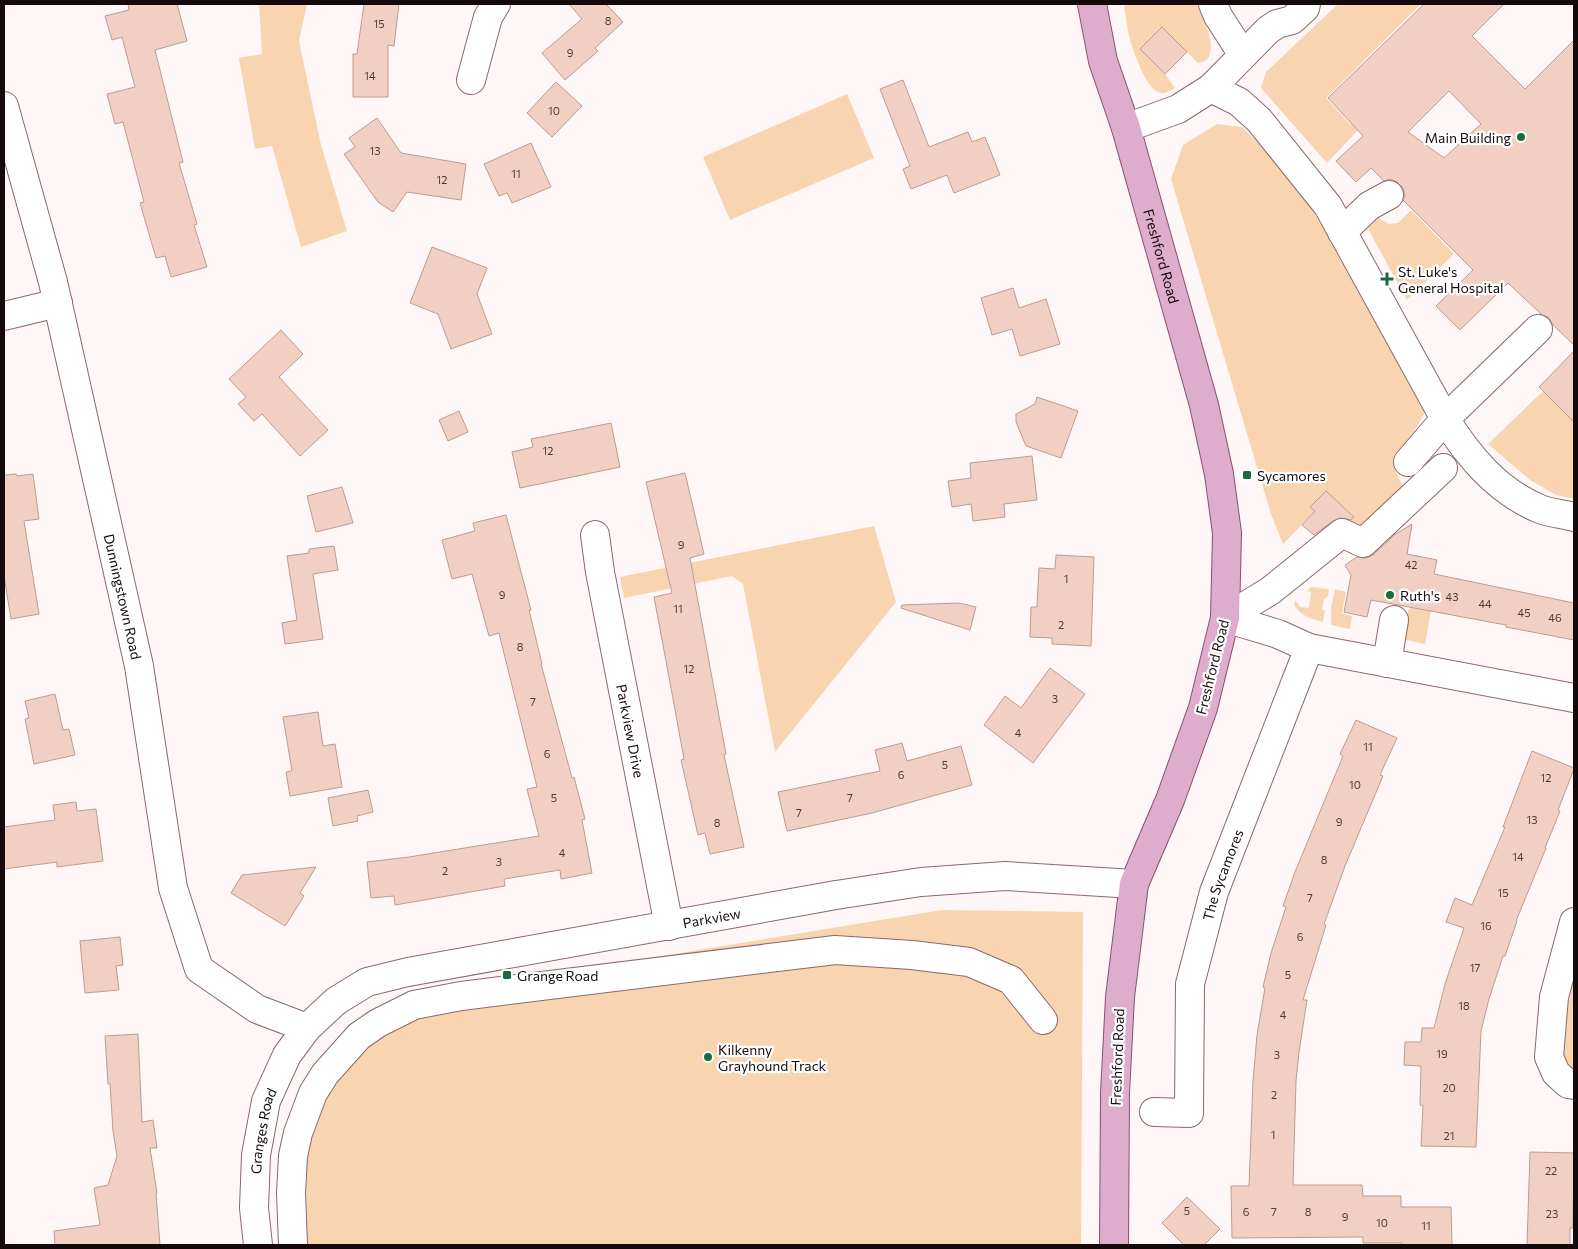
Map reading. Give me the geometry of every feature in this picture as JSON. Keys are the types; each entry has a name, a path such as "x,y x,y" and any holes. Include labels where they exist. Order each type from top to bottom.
{"main road":[{"name":"Freshford Road","path":"1092,4 1103,61 1126,128 1204,405 1219,474 1227,532 1225,618 1203,708 1170,800 1134,884 1120,997 1115,1093 1114,1245"}],"street":[{"path":"471,80 488,17 496,4"},
{"path":"1213,4 1230,36 1243,55"},
{"path":"1126,128 1178,110 1211,88 1280,14 1292,20 1305,8 1306,4"},
{"path":"1211,88 1239,102 1259,120 1328,206 1445,419 1464,448 1489,476 1504,489 1541,509 1574,517"},
{"name":"Dunningstown Road","path":"4,106 58,303 139,666 173,888 199,969 257,1009 307,1028"},
{"path":"1342,232 1369,206 1389,195"},
{"path":"4,316 58,303"},
{"path":"1408,462 1445,419 1538,329"},
{"path":"1225,618 1270,591 1342,533 1363,543 1443,468"},
{"name":"Parkview Drive","path":"595,535 600,572 669,926"},
{"path":"1225,618 1278,634 1310,648 1574,698"},
{"path":"1387,663 1394,620"},
{"name":"The Sycamores","path":"1154,1112 1189,1114 1190,984 1214,892 1310,648"},
{"name":"Parkview","path":"307,1028 336,1001 367,982 408,972 836,895 921,882 1005,876 1134,884"},
{"path":"1574,922 1554,997 1549,1057 1556,1074 1568,1084 1574,1085"},
{"path":"293,1245 291,1193 293,1156 298,1133 313,1092 325,1074 359,1036 378,1023 414,1006 461,996 835,950 912,955 969,962 1012,980 1044,1020"},
{"name":"Granges Road","path":"258,1245 254,1208 256,1155 266,1101 287,1055 307,1028"}],"shaded area":[{"path":"259,4 307,4 299,41 321,145 347,231 301,247 272,146 255,149 239,58 262,54"},
{"path":"1124,4 1197,4 1210,38 1210,54 1206,60 1198,63 1162,27 1140,49 1165,74 1175,88 1165,93 1156,91 1146,79 1135,56 1128,33"},
{"path":"1338,4 1421,4 1326,98 1351,125 1358,119 1360,128 1327,163 1261,88 1266,72"},
{"path":"847,94 874,158 730,220 703,157"},
{"path":"1217,124 1242,127 1302,194 1328,235 1425,412 1394,467 1406,494 1366,531 1343,529 1354,517 1326,491 1311,507 1315,511 1283,544 1271,514 1171,179 1183,145"},
{"path":"1411,210 1454,254 1407,300 1367,227 1377,217 1389,224 1398,223"},
{"path":"1543,391 1565,413 1574,404 1574,499 1556,495 1530,480 1488,444"},
{"path":"874,526 896,602 775,752 743,584 732,576 624,598 620,577"},
{"path":"1311,587 1329,589 1322,609 1325,611 1323,622 1303,615 1294,605 1295,600 1300,607 1309,608 1311,592 1307,591"},
{"path":"1335,589 1346,592 1342,613 1352,616 1350,629 1331,625 1331,607"},
{"path":"1412,607 1431,611 1425,644 1402,639 1408,611"},
{"name":"Kilkenny Grayhound Track","path":"942,910 1083,912 1081,1245 285,1245 304,1093 425,995"},
{"path":"1574,976 1574,1070 1564,1065 1559,1054"}],"building":[{"path":"128,4 177,4 187,41 155,50 183,162 179,163 197,224 194,225 207,267 171,277 165,256 156,258 140,203 144,202 123,122 115,124 107,94 135,87 122,37 112,40 105,16 129,10"},
{"path":"364,4 399,4 394,46 388,45 388,97 353,97 353,54 357,54"},
{"path":"569,4 606,4 623,22 595,48 598,51 565,80 542,53 582,19"},
{"path":"1424,4 1504,4 1472,36 1525,89 1574,40 1574,345 1553,325 1549,318 1541,314 1508,283 1460,330 1436,306 1473,270 1403,200 1405,195 1403,188 1397,182 1390,179 1384,181 1371,168 1356,182 1336,161 1363,136 1328,98","holes":["1449,91 1481,124 1444,158 1408,132"]},
{"path":"1162,27 1187,52 1165,74 1140,49"},
{"path":"903,80 929,147 968,132 972,142 985,137 1000,175 954,193 947,175 911,189 903,169 910,166 880,89"},
{"path":"556,82 582,106 552,137 527,113"},
{"path":"377,118 401,153 466,164 461,200 407,192 393,212 378,202 344,154 355,147 349,138"},
{"path":"531,143 551,187 512,203 507,193 499,196 484,164"},
{"path":"432,247 487,268 477,294 492,334 451,349 438,314 410,303"},
{"path":"1013,288 1019,308 1046,299 1060,344 1020,356 1012,329 992,335 981,298"},
{"path":"281,330 303,354 279,377 328,430 300,456 262,414 254,421 238,404 246,397 229,379"},
{"path":"1574,351 1574,422 1539,387"},
{"path":"1037,397 1078,411 1061,458 1026,446 1016,422 1016,414 1035,404"},
{"path":"459,411 468,432 448,441 439,420"},
{"path":"611,423 620,467 520,488 512,452 533,447 531,439"},
{"path":"1032,456 1037,500 1004,504 1005,517 973,521 971,504 952,507 948,481 971,478 970,463"},
{"path":"685,473 704,554 690,558 726,754 724,755 744,847 710,854 705,833 698,835 681,760 684,759 654,597 672,593 646,482"},
{"path":"16,474 17,476 33,474 39,519 24,521 39,614 11,619 4,576 4,475"},
{"path":"342,487 353,523 316,532 307,496"},
{"path":"1326,491 1354,517 1351,520 1341,518 1333,521 1314,535 1302,525 1315,511 1310,507"},
{"path":"506,515 531,610 529,610 541,664 585,819 582,820 592,873 561,879 560,870 504,879 505,886 395,905 394,896 371,898 367,862 539,836 527,789 537,787 499,633 489,636 472,574 452,579 442,540 475,531 473,523"},
{"path":"1412,524 1407,554 1437,560 1434,574 1574,603 1574,640 1506,627 1506,625 1371,600 1367,617 1344,612 1351,575 1345,565 1357,557 1366,558 1373,555 1394,535"},
{"path":"334,546 338,570 313,574 323,639 285,644 282,623 297,620 287,556 309,553 309,549"},
{"path":"1056,555 1094,557 1091,646 1052,644 1052,638 1030,637 1031,607 1037,607 1039,568 1055,569"},
{"path":"959,603 976,607 970,630 901,608 902,605"},
{"path":"1050,668 1085,694 1033,763 984,725 1005,696 1021,708"},
{"path":"55,694 63,730 69,729 75,755 34,764 25,719 29,718 25,701"},
{"path":"318,712 323,746 335,744 342,787 290,796 286,772 292,771 283,717"},
{"path":"1356,720 1397,738 1380,775 1383,776 1345,866 1324,924 1326,925 1303,1000 1307,1000 1296,1081 1293,1185 1362,1185 1363,1196 1401,1196 1401,1207 1451,1207 1452,1245 1363,1243 1363,1237 1232,1238 1231,1186 1249,1186 1253,1081 1257,1035 1265,988 1263,987 1271,953 1286,907 1283,906 1295,872 1343,756 1340,754"},
{"path":"902,743 907,761 961,746 972,785 872,813 787,831 778,792 880,771 875,750"},
{"path":"1532,751 1574,769 1546,848 1516,921 1505,956 1503,956 1489,999 1481,1031 1476,1147 1421,1146 1423,1106 1420,1105 1421,1066 1404,1065 1405,1042 1421,1042 1422,1028 1434,1028 1445,984 1464,928 1446,922 1455,898 1472,905 1505,827 1503,827"},
{"path":"368,790 373,812 357,816 358,821 333,826 328,798"},
{"path":"76,802 77,811 96,809 103,861 57,867 57,862 4,869 4,827 55,820 53,805"},
{"path":"316,867 300,893 304,896 285,926 231,893 242,875"},
{"path":"120,937 123,965 116,966 119,990 85,993 80,941"},
{"path":"138,1034 142,1122 153,1120 157,1148 150,1148 157,1193 160,1245 55,1245 54,1231 100,1225 94,1188 108,1185 117,1156 113,1131 110,1084 108,1084 105,1036"},
{"path":"1530,1152 1574,1153 1573,1228 1570,1228 1570,1245 1527,1245"},
{"path":"1187,1197 1220,1229 1204,1245 1184,1245 1162,1223"}],"place":[{"name":"Main Building","path":"1521,137"},
{"name":"St. Luke's General Hospital","path":"1387,279"},
{"name":"Sycamores","path":"1247,475"},
{"name":"Ruth's","path":"1390,595"},
{"name":"Grange Road","path":"507,975"},
{"name":"Kilkenny Grayhound Track","path":"708,1057"}]}
